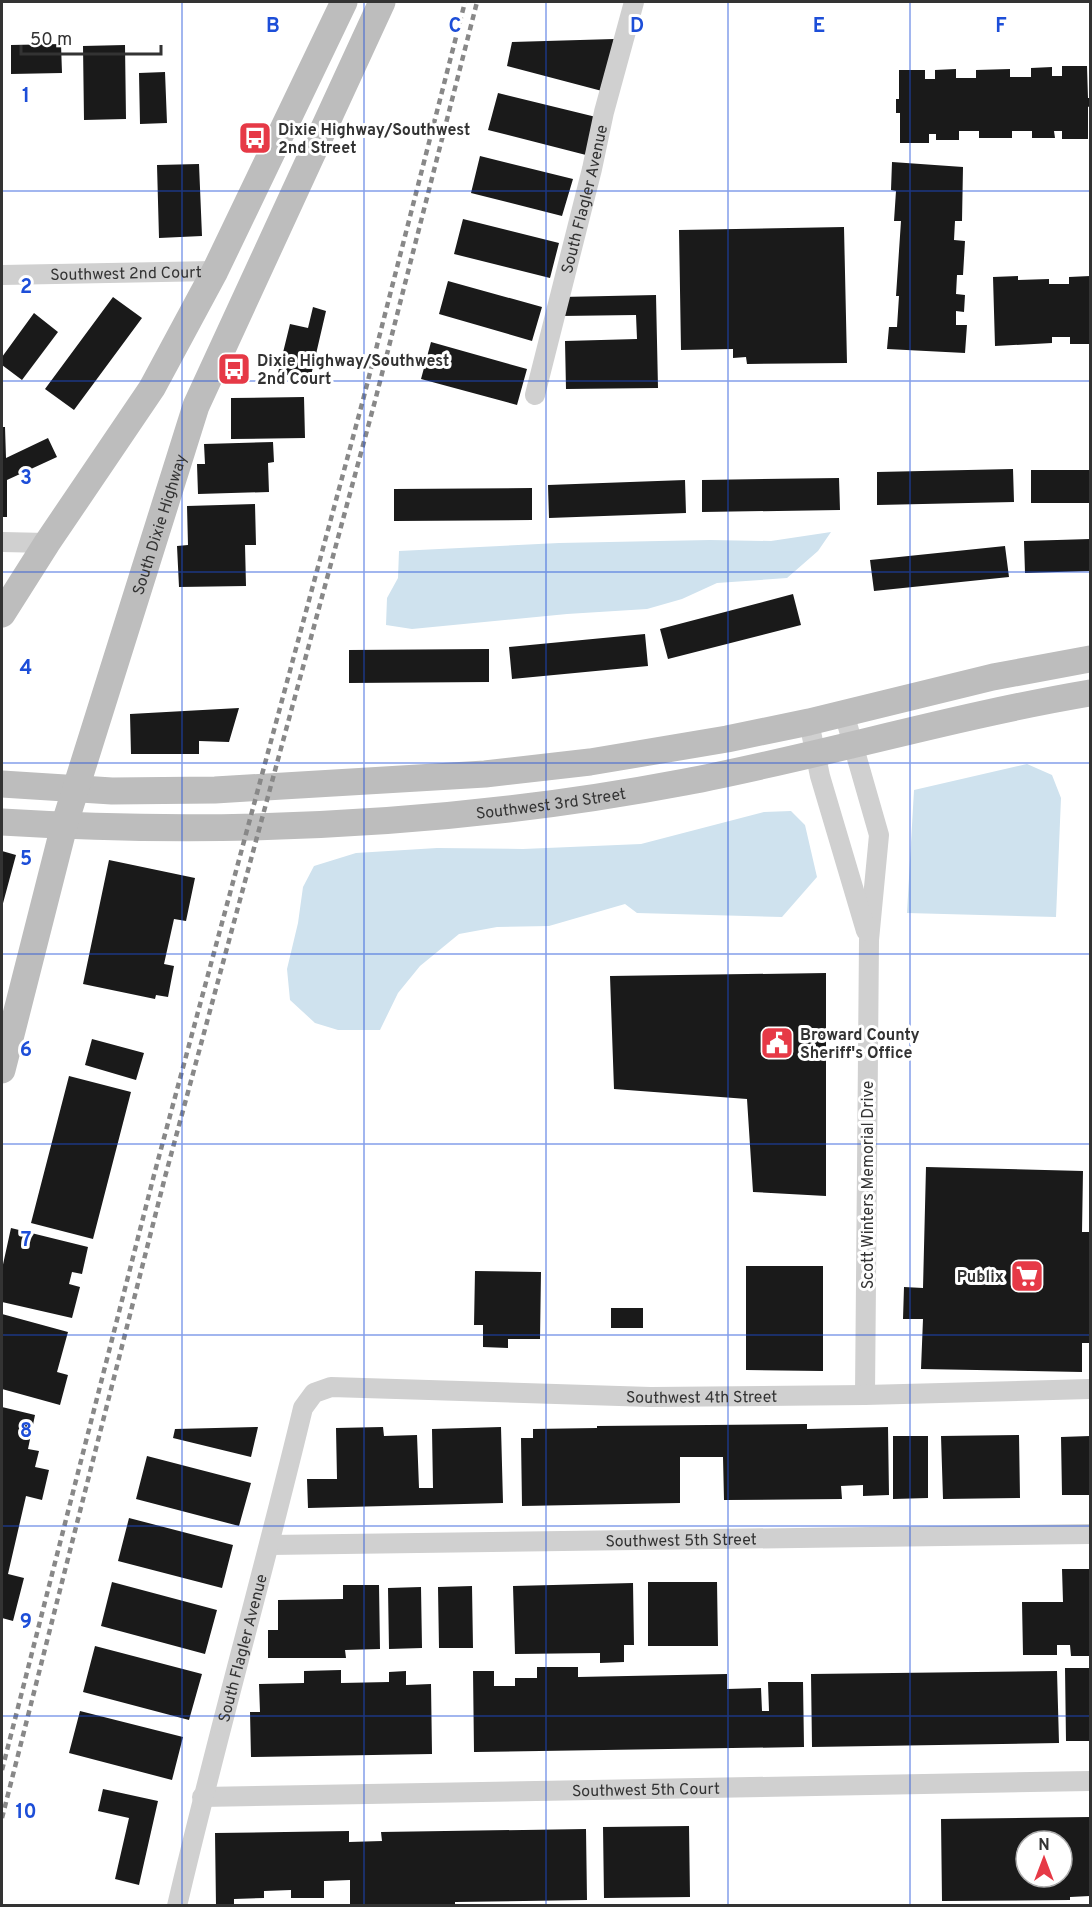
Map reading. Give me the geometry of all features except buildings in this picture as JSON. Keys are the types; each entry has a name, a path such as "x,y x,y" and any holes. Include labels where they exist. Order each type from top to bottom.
{"street":[{"path":"2,614 46,543 152,388 216,271 344,2"},
{"name":"South Dixie Highway","path":"2,1070 64,826 196,406 382,2"},
{"name":"South Flagler Avenue","path":"535,395 634,2"},
{"name":"Southwest 2nd Court","path":"2,275 216,271"},
{"path":"2,542 46,543"},
{"path":"2,784 75,790 216,790 484,774 653,752 809,722 993,677 1090,660"},
{"name":"Southwest 3rd Street","path":"2,822 148,829 305,827 432,818 684,782 853,746 995,711 1090,693"},
{"name":"Scott Winters Memorial Drive","path":"844,713 879,835 869,940 865,1395"},
{"name":"Scott Winters Memorial Drive","path":"809,722 815,754 869,940"},
{"name":"Southwest 4th Street","path":"314,1393 331,1388 651,1397 865,1395 1090,1389"},
{"name":"South Flagler Avenue","path":"177,1905 202,1797 270,1545 303,1408 314,1393"},
{"name":"Southwest 5th Street","path":"270,1545 1090,1534"},
{"name":"Southwest 5th Court","path":"202,1797 1090,1781"}],"water":[{"path":"831,532 818,551 787,578 717,583 682,599 647,609 567,614 412,629 386,625 387,598 398,578 399,551 559,543 771,541"},
{"path":"1027,764 1052,775 1061,798 1056,917 907,913 914,790"},
{"path":"791,811 805,825 817,877 782,917 637,913 625,904 549,926 497,927 459,934 420,966 398,993 380,1030 338,1030 315,1023 290,1000 287,969 298,923 303,887 314,866 356,853 437,848 523,849 641,844 764,812"}],"railway":[{"path":"2,1770 154,1175 363,400 465,2"},
{"path":"2,1818 165,1177 375,401 477,2"}],"place":[{"name":"Dixie Highway/Southwest 2nd Street","path":"255,138"},
{"name":"Dixie Highway/Southwest 2nd Court","path":"234,369"},
{"name":"Broward County Sheriff's Office","path":"777,1043"},
{"name":"Publix","path":"1027,1276"}]}
